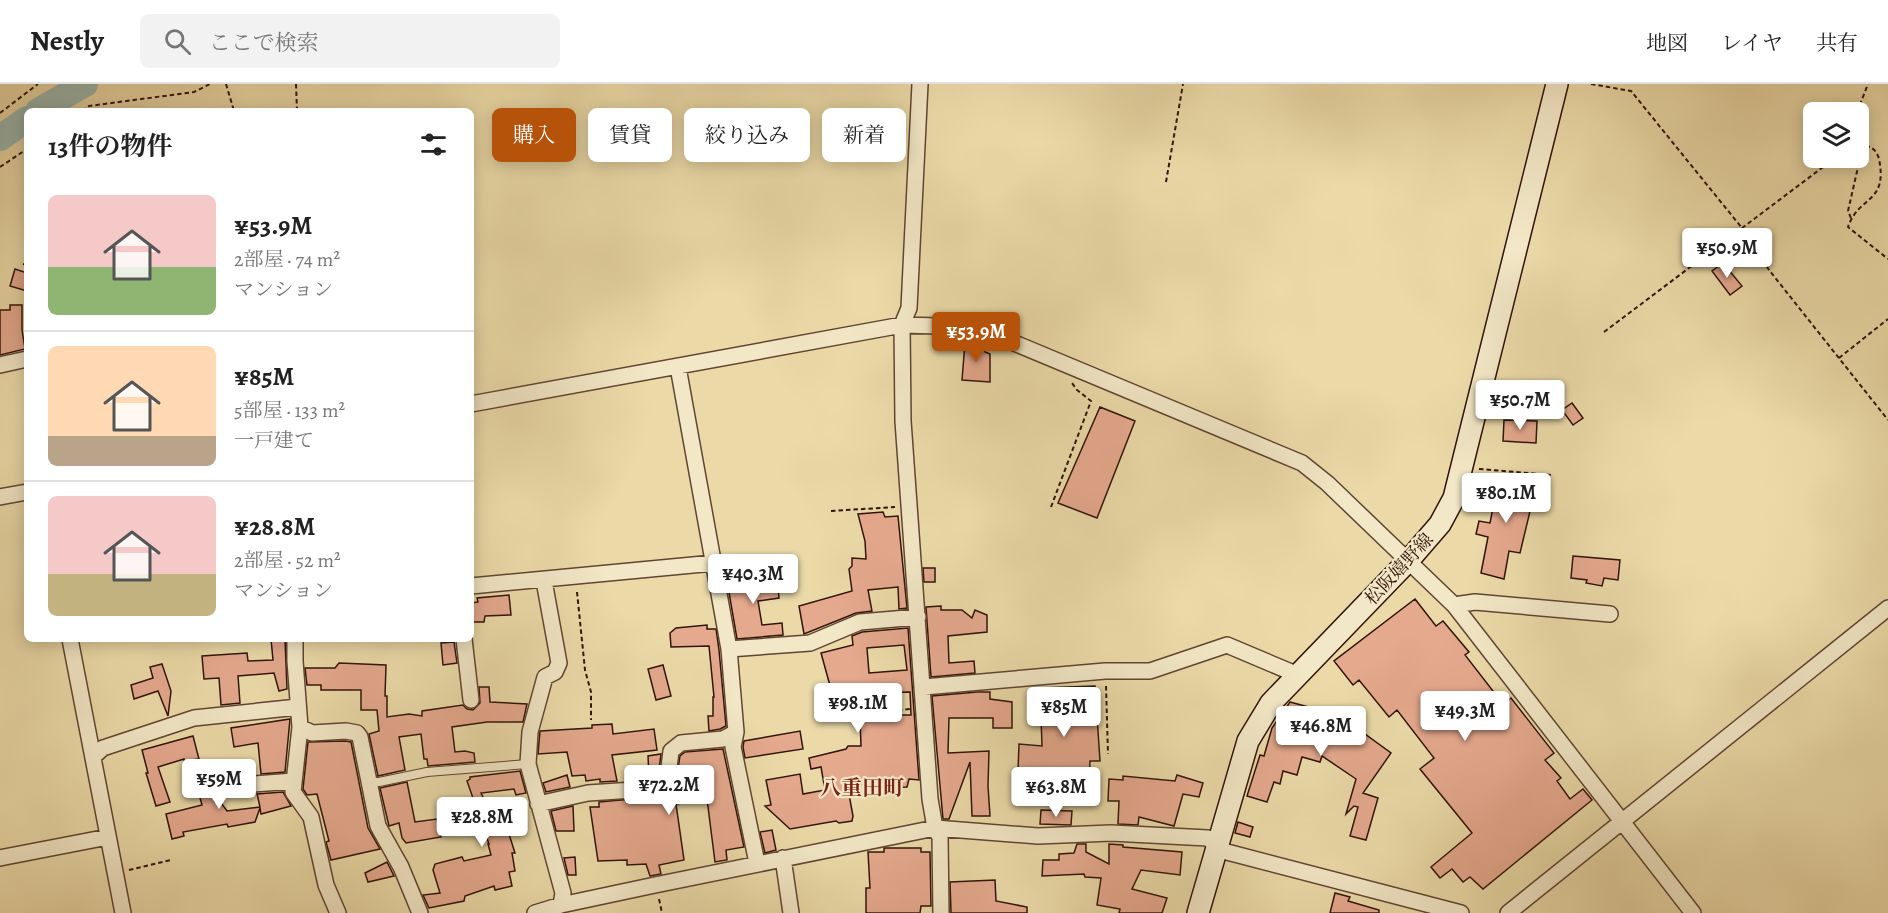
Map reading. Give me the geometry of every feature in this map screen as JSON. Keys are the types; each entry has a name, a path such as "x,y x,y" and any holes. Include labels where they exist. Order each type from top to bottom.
{"main road":[{"name":"松阪嬉野線","path":"1198,913 1248,741 1271,703 1408,561 1440,524 1454,498 1557,84"}],"street":[{"path":"920,84 909,308 902,325 903,421 924,687 930,799 935,828 940,837 941,913"},
{"path":"474,403 902,325 976,327 1302,463 1327,483 1454,605 1693,913"},
{"path":"0,364 24,360"},
{"path":"678,367 729,649 736,732 733,747 757,864"},
{"path":"0,497 24,493"},
{"path":"474,586 544,581 714,563"},
{"path":"544,581 559,663 555,672 544,677 530,732 528,764 563,892 561,905"},
{"path":"1454,605 1475,602 1610,614"},
{"path":"1508,913 1888,608"},
{"path":"729,649 810,644 860,622 918,617"},
{"path":"71,642 123,913"},
{"path":"295,642 297,707 300,727 293,792 311,817 326,885 338,913"},
{"path":"464,642 471,700"},
{"path":"924,687 1105,671 1150,671 1227,645 1298,675"},
{"path":"94,756 103,748 194,718 297,707"},
{"path":"300,727 312,733 346,731 357,733 360,737 378,826 401,867 420,913"},
{"path":"538,804 588,794 649,789 668,776 671,751 681,743 723,740 736,732"},
{"path":"220,790 242,785 294,781"},
{"path":"535,913 561,905 935,828 1038,836 1111,833 1208,838 1227,852 1461,913"},
{"path":"0,858 108,837"},
{"path":"783,858 790,913"}],"lane":[{"path":"369,782 427,772 528,764"}],"path":[{"path":"0,112 38,84"},
{"path":"86,108 194,93 210,84"},
{"path":"226,84 233,108"},
{"path":"296,84 297,108"},
{"path":"1166,182 1183,84"},
{"path":"1591,84 1631,91 1742,228 1769,270 1888,420"},
{"path":"1861,102 1868,84"},
{"path":"1869,146 1877,152 1883,176 1880,189 1851,218 1848,227 1888,259"},
{"path":"0,167 24,151"},
{"path":"1604,332 1822,168"},
{"path":"1851,218 1848,211 1858,168"},
{"path":"1839,358 1888,319"},
{"path":"1051,507 1091,401 1072,384 1076,369"},
{"path":"1462,467 1552,475"},
{"path":"831,511 910,506"},
{"path":"575,577 585,670 591,692 591,720"},
{"path":"1105,671 1108,754"},
{"path":"868,713 925,707"},
{"path":"115,873 171,860"}],"building":[{"path":"1723,263 1742,286 1730,295 1712,271"},
{"path":"15,269 24,272 24,290 10,286"},
{"path":"10,305 22,305 24,349 0,355 0,310 10,310"},
{"path":"965,343 984,344 985,352 990,354 990,382 962,380"},
{"path":"1572,403 1583,418 1573,425 1562,410"},
{"path":"1100,407 1135,421 1097,518 1058,503"},
{"path":"1504,420 1537,421 1536,443 1503,441"},
{"path":"1499,478 1537,482 1520,553 1509,551 1504,579 1481,573 1488,537 1476,534 1479,521 1490,523"},
{"path":"883,512 885,517 898,516 907,608 899,609 898,587 868,590 872,611 856,613 804,634 799,606 852,591 849,569 852,566 852,558 866,559 865,541 858,514"},
{"path":"1573,556 1620,560 1618,580 1604,578 1602,586 1586,583 1587,580 1571,578"},
{"path":"923,568 935,568 935,582 924,582"},
{"path":"737,574 738,588 753,575 777,574 779,598 758,601 762,625 782,623 783,635 737,639 726,575"},
{"path":"509,595 511,615 485,616 484,622 474,622 474,603 478,602 477,598"},
{"path":"1415,599 1436,626 1443,621 1469,652 1465,655 1503,704 1511,698 1554,753 1545,760 1561,778 1557,781 1570,799 1583,789 1592,800 1483,889 1470,877 1463,882 1452,869 1440,878 1431,867 1472,833 1420,769 1434,758 1397,710 1389,717 1359,680 1353,685 1334,661"},
{"path":"941,606 941,610 962,610 972,618 975,610 987,615 987,632 948,636 949,663 974,661 975,673 931,677 926,607"},
{"path":"707,625 707,629 716,629 726,726 709,731 708,716 713,716 714,697 709,646 671,647 670,633 676,628"},
{"path":"908,628 919,780 909,779 907,787 874,788 867,782 848,789 852,821 839,823 836,821 790,829 765,806 771,805 766,780 800,774 803,794 825,790 821,767 811,769 809,758 846,749 848,746 861,746 860,718 911,715 910,692 854,693 857,706 837,711 821,653 853,645 852,636 862,632","holes":["904,645 907,670 869,673 867,648"]},
{"path":"271,642 285,642 287,689 279,691 274,673 238,676 240,703 221,705 219,678 204,679 202,656 247,653 248,661 273,660"},
{"path":"454,642 457,663 443,665 441,643"},
{"path":"339,663 386,665 387,717 409,714 422,716 422,711 463,705 473,710 480,703 479,687 489,687 490,702 527,704 523,722 487,722 452,727 455,752 474,753 475,762 428,766 427,759 424,759 421,734 399,737 405,770 378,776 369,734 379,731 377,710 361,710 361,690 321,690 321,685 307,685 305,668 335,668"},
{"path":"162,664 171,691 168,716 158,691 134,699 131,685 153,678 150,667"},
{"path":"663,665 671,696 656,700 648,669"},
{"path":"1095,686 1100,761 1090,761 1089,785 1052,784 1047,791 1037,786 1038,772 1018,771 1019,744 1042,746 1040,688"},
{"path":"990,692 990,699 1012,702 1012,728 993,728 993,718 949,718 948,753 989,751 990,816 972,816 970,762 949,819 943,819 932,696"},
{"path":"1290,702 1338,715 1336,719 1347,721 1391,753 1363,793 1378,798 1366,840 1350,836 1358,807 1354,806 1346,814 1356,779 1322,756 1320,762 1302,757 1297,775 1283,771 1280,784 1274,782 1267,802 1247,796 1260,755 1264,756 1272,728"},
{"path":"290,719 285,772 261,774 258,743 234,747 231,728"},
{"path":"612,724 613,734 654,729 657,750 612,755 617,781 600,782 600,779 586,781 585,775 572,776 567,752 538,754 540,731 592,728 592,725"},
{"path":"800,731 803,749 745,758 744,741"},
{"path":"193,736 199,759 184,761 184,759 158,767 170,802 156,806 142,750"},
{"path":"308,742 351,742 368,828 380,849 331,860 326,842 329,841 317,794 307,795 303,789"},
{"path":"723,749 744,847 726,850 727,860 715,862 707,799 676,804 684,860 659,865 661,874 650,876 646,864 627,865 627,860 598,861 590,807 599,807 599,802 654,797 676,781 680,756 685,752"},
{"path":"661,754 659,770 649,777 648,756"},
{"path":"201,764 215,802 219,800 227,811 260,807 257,794 283,792 291,806 261,814 260,808 255,822 228,827 227,824 183,832 184,836 172,839 166,814 202,805 191,766"},
{"path":"520,771 526,793 516,795 514,789 481,793 495,820 519,815 522,831 509,834 515,853 512,853 515,871 509,872 512,886 495,890 494,886 465,896 464,901 429,908 423,895 440,893 433,870 435,864 462,857 464,861 491,855 467,781 470,777"},
{"path":"567,775 570,787 546,792 543,783"},
{"path":"1177,775 1203,783 1199,797 1183,794 1174,826 1139,817 1138,825 1118,824 1119,801 1108,801 1109,779 1123,780 1123,776 1175,781"},
{"path":"407,782 415,822 437,819 441,837 406,843 402,838 399,823 389,826 380,788"},
{"path":"573,806 574,831 556,831 551,811"},
{"path":"1041,810 1072,811 1071,825 1040,824"},
{"path":"1238,822 1253,827 1250,837 1235,833"},
{"path":"772,830 776,850 765,853 760,832"},
{"path":"1077,844 1086,844 1086,852 1109,864 1109,844 1182,852 1180,875 1141,870 1132,889 1167,898 1162,913 1119,913 1120,909 1097,905 1101,878 1085,877 1084,874 1042,876 1043,860 1059,860 1059,854 1074,853"},
{"path":"884,848 921,848 921,852 930,852 931,906 921,906 920,913 866,913 866,888 870,888 868,852 884,852"},
{"path":"575,857 576,875 568,875 564,858"},
{"path":"387,862 394,876 368,882 365,873"},
{"path":"995,880 996,901 1027,907 1027,913 951,913 950,882"},
{"path":"1335,893 1350,897 1348,901 1379,910 1379,913 1330,913"}],"waterway":[{"path":"43,108 85,84"},
{"path":"0,138 24,121"}],"district":[{"name":"八重田町","path":"862,788"}]}
